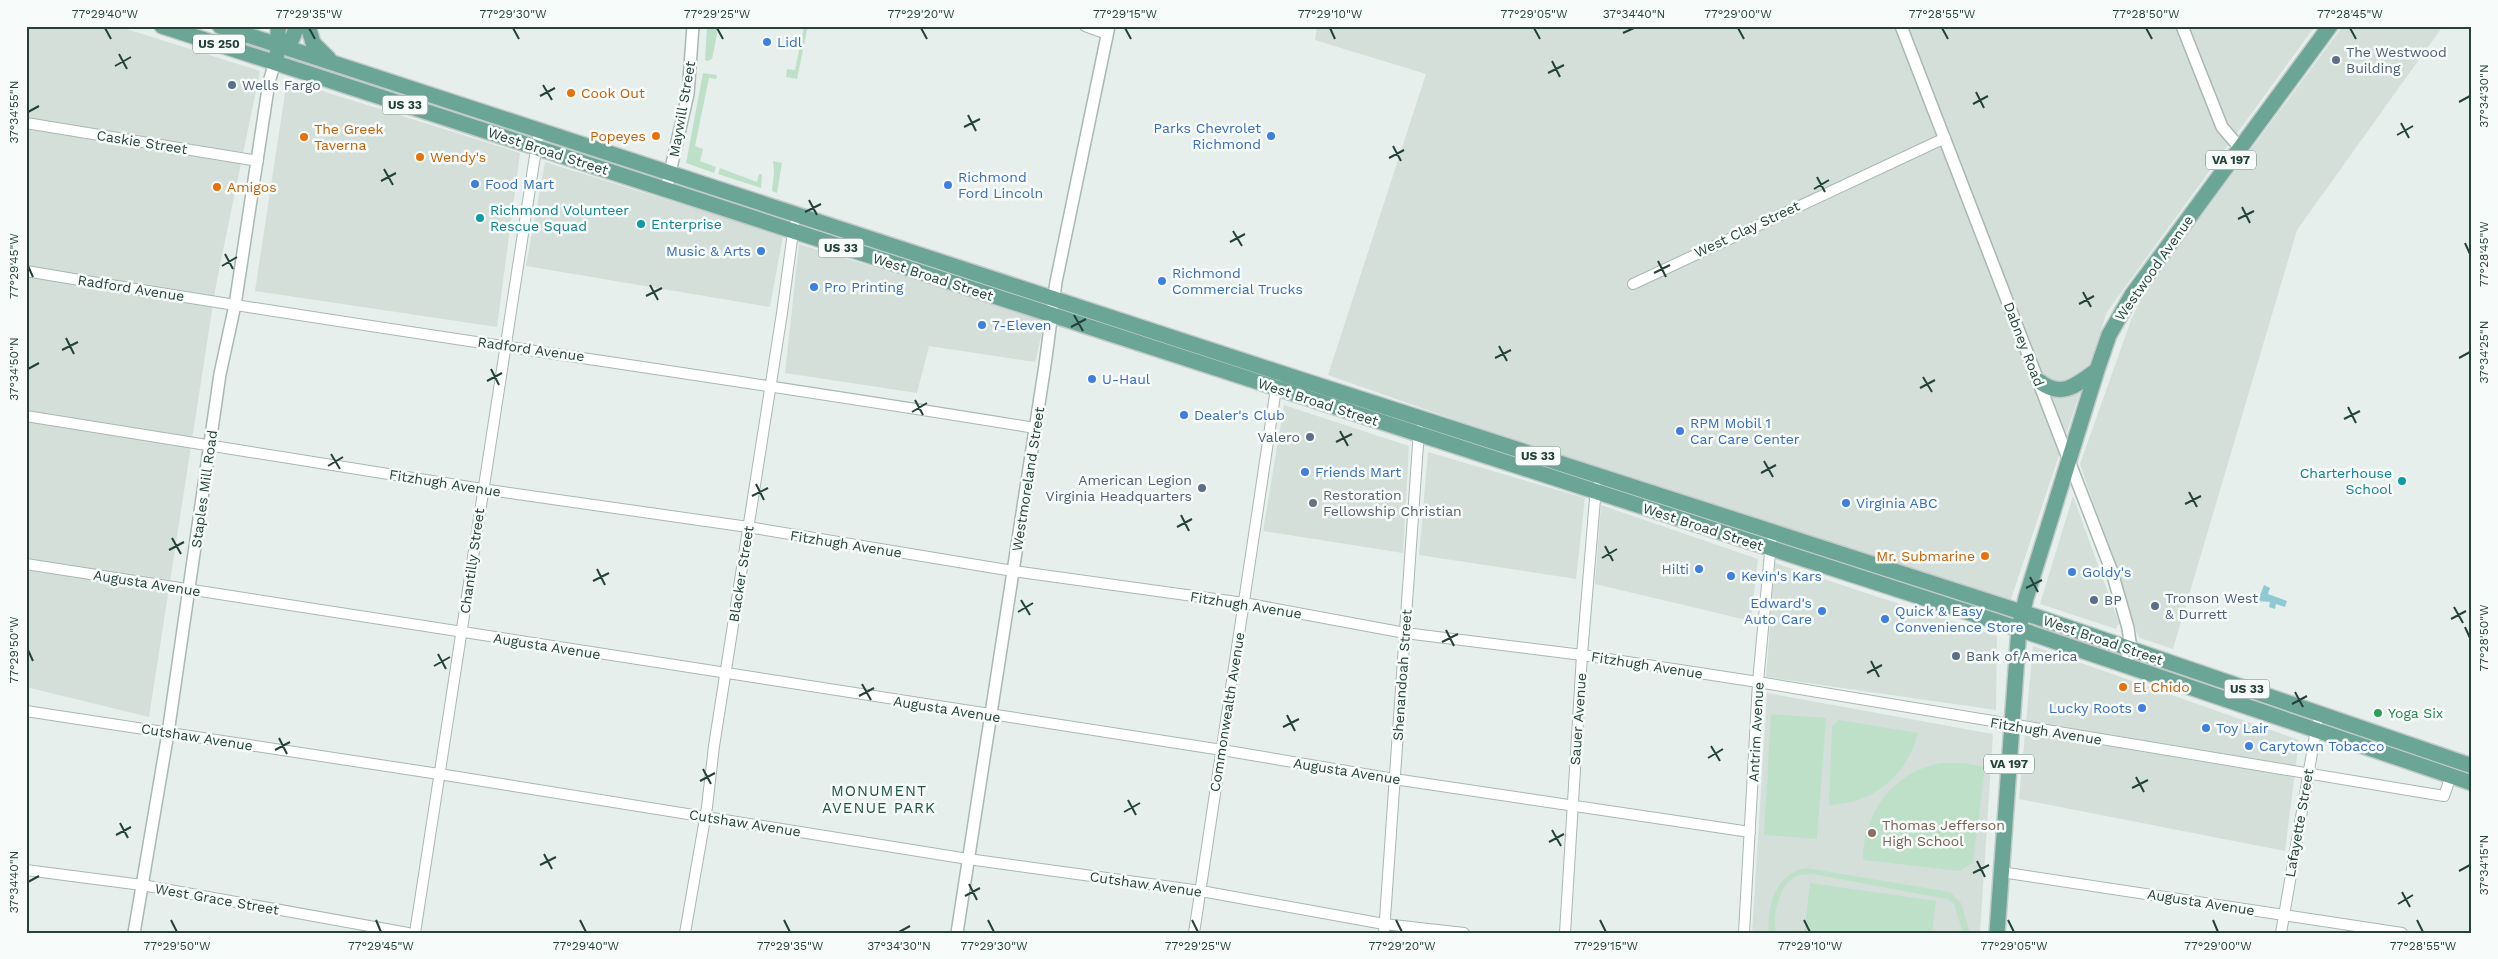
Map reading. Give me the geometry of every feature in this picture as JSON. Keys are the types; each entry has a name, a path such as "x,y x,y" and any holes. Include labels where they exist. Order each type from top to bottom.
{"main road":[{"name":"West Broad Street","path":"162,26 1276,389 2019,628 2472,783"},
{"name":"West Broad Street","path":"220,26 795,215 2022,612 2472,766"},
{"name":"Staples Mill Road","path":"275,62 280,46 277,32 279,26"},
{"name":"Staples Mill Road","path":"280,46 292,39 297,26"},
{"name":"US 33","path":"308,26 316,49 334,64"},
{"name":"Westwood Avenue","path":"2019,628 2022,612 2068,461 2109,335 2124,307 2330,26"},
{"path":"2039,381 2048,388 2065,389 2076,385 2097,370"},
{"name":"VA 197","path":"1997,933 2019,628"}],"street":[{"name":"Maywill Street","path":"666,190 688,94 693,26"},
{"path":"1085,26 1108,30"},
{"name":"Dabney Road","path":"1901,26 2112,572 2128,628 2131,649"},
{"path":"2182,26 2222,127 2240,148"},
{"name":"Westmoreland Street","path":"957,933 1054,299 1108,30"},
{"name":"Staples Mill Road","path":"134,933 168,733 220,374 235,304 269,82 275,62"},
{"name":"Caskie Street","path":"26,123 258,161"},
{"name":"Chantilly Street","path":"414,933 539,130"},
{"name":"West Clay Street","path":"1633,284 1945,138"},
{"name":"Blacker Street","path":"685,933 705,816 795,215"},
{"name":"Radford Avenue","path":"26,271 771,384 1035,428"},
{"name":"Commonwealth Avenue","path":"1194,933 1279,372"},
{"name":"Fitzhugh Avenue","path":"26,416 482,489 748,527 1013,571 1244,604 1405,633 1582,655 1758,682 2444,796 2451,776"},
{"name":"Shenandoah Street","path":"1384,928 1420,418"},
{"name":"Sauer Avenue","path":"1565,933 1582,655 1597,475"},
{"name":"Antrim Avenue","path":"1744,933 1758,682 1772,532"},
{"name":"Augusta Avenue","path":"26,564 991,716 1222,750 1394,779 1573,804 1750,832"},
{"path":"2125,664 2131,649"},
{"name":"Cutshaw Avenue","path":"26,712 439,774 968,859 1201,891 1384,928 1464,933"},
{"name":"Lafayette Street","path":"2281,933 2319,714"},
{"name":"West Grace Street","path":"26,870 142,885 408,933"},
{"name":"Augusta Avenue","path":"2001,872 2402,933"}],"shaded area":[{"path":"26,26 117,26 260,71 216,285 149,717 26,687"},
{"path":"1317,26 2315,26 2107,312 2006,614 1328,375 1426,74 1315,40"},
{"path":"2343,26 2443,26 2297,230 2173,649 2140,638 2137,633 2080,464 2131,320 2144,293"},
{"path":"287,80 520,153 497,327 255,291"},
{"path":"545,162 783,236 770,307 526,266"},
{"path":"799,244 1045,320 1035,362 929,346 917,393 785,373"},
{"path":"1284,405 1409,446 1403,553 1263,531"},
{"path":"1428,452 1585,498 1576,579 1419,555"},
{"path":"2073,496 2119,623 2116,629 2040,604"},
{"path":"1601,505 1758,559 1751,621 1595,584"},
{"path":"1775,563 1997,636 1996,710 1766,677"},
{"path":"2033,646 2299,740 2285,851 2019,799"},
{"name":"Thomas Jefferson High School","path":"1767,693 1993,734 1980,933 1752,933"}],"green space":[{"path":"707,26 718,29 712,59 708,61 705,60"},
{"path":"804,26 808,26 797,79 786,77 787,69 795,70"},
{"path":"703,73 717,75 716,79 709,78 695,146 703,149 700,161 716,167 714,173 686,163"},
{"path":"773,161 782,163 777,193 772,191"},
{"path":"720,168 757,182 759,174 762,174 761,188 718,174"},
{"path":"1771,714 1826,718 1817,839 1764,835"},
{"path":"1839,720 1918,733 1913,748 1905,762 1897,774 1886,784 1874,793 1861,799 1829,805 1832,726"},
{"path":"1942,763 1964,763 1985,767 1973,863 1960,871 1863,860 1864,842 1869,826 1875,810 1885,796 1909,775 1925,767"},
{"path":"1806,868 1950,892 1961,903 1970,933 1963,933 1954,904 1947,899 1812,874 1793,878 1783,889 1777,903 1776,933 1769,933 1769,912 1775,892 1788,876"},
{"path":"1810,883 1936,901 1932,933 1804,933"}],"water":[{"path":"2264,585 2270,588 2268,594 2287,601 2285,607 2276,604 2275,609 2269,607 2270,602 2258,601"}],"place":[{"name":"Lidl","path":"767,42"},
{"name":"The Westwood Building","path":"2336,60"},
{"name":"Wells Fargo","path":"232,85"},
{"name":"Cook Out","path":"571,93"},
{"name":"Popeyes","path":"656,136"},
{"name":"Parks Chevrolet Richmond","path":"1271,136"},
{"name":"The Greek Taverna","path":"304,137"},
{"name":"Wendy's","path":"420,157"},
{"name":"Food Mart","path":"475,184"},
{"name":"Richmond Ford Lincoln","path":"948,185"},
{"name":"Amigos","path":"217,187"},
{"name":"Richmond Volunteer Rescue Squad","path":"480,218"},
{"name":"Enterprise","path":"641,224"},
{"name":"Music & Arts","path":"761,251"},
{"name":"Richmond Commercial Trucks","path":"1162,281"},
{"name":"Pro Printing","path":"814,287"},
{"name":"7-Eleven","path":"982,325"},
{"name":"U-Haul","path":"1092,379"},
{"name":"Dealer's Club","path":"1184,415"},
{"name":"RPM Mobil 1 Car Care Center","path":"1680,431"},
{"name":"Valero","path":"1310,437"},
{"name":"Friends Mart","path":"1305,472"},
{"name":"Charterhouse School","path":"2402,481"},
{"name":"American Legion Virginia Headquarters","path":"1202,488"},
{"name":"Restoration Fellowship Christian","path":"1313,503"},
{"name":"Virginia ABC","path":"1846,503"},
{"name":"Mr. Submarine","path":"1985,556"},
{"name":"Hilti","path":"1699,569"},
{"name":"Goldy's","path":"2072,572"},
{"name":"Kevin's Kars","path":"1731,576"},
{"name":"BP","path":"2094,600"},
{"name":"Tronson West & Durrett","path":"2155,606"},
{"name":"Edward's Auto Care","path":"1822,611"},
{"name":"Quick & Easy Convenience Store","path":"1885,619"},
{"name":"Bank of America","path":"1956,656"},
{"name":"El Chido","path":"2123,687"},
{"name":"Lucky Roots","path":"2142,708"},
{"name":"Yoga Six","path":"2378,713"},
{"name":"Toy Lair","path":"2206,728"},
{"name":"Carytown Tobacco","path":"2249,746"},
{"name":"Thomas Jefferson High School","path":"1872,833"}],"district":[{"name":"MONUMENT AVENUE PARK","path":"879,800"}]}
